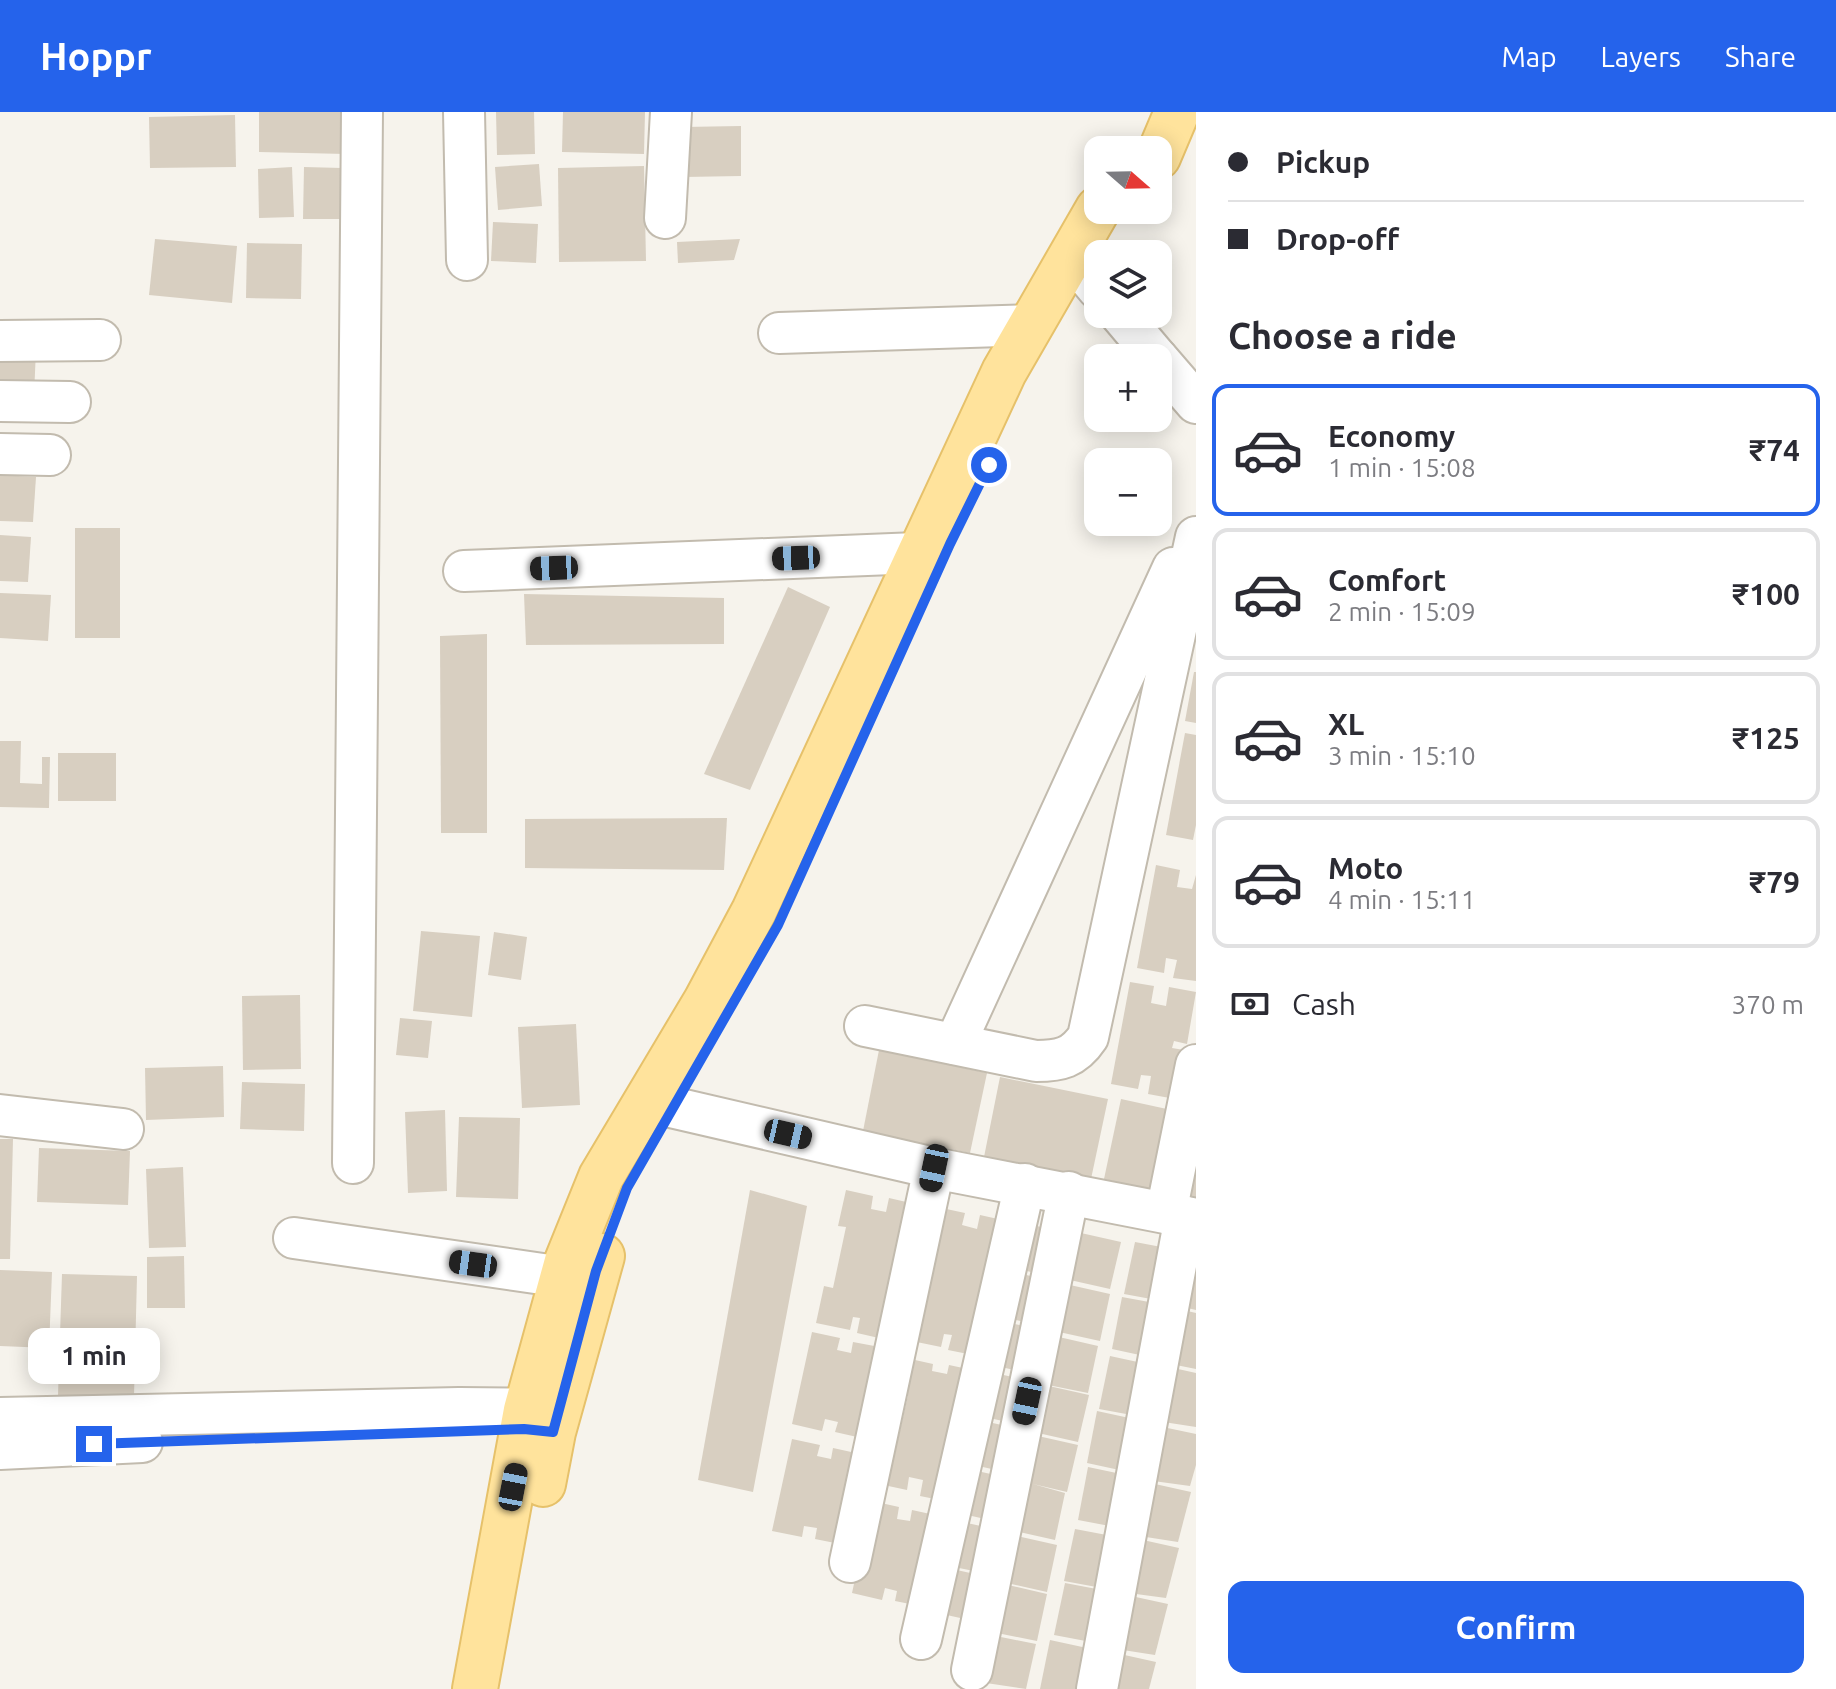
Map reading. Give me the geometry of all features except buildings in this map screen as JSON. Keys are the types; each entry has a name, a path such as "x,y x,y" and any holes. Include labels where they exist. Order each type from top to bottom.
{"main road":[{"path":"1141,136 1157,112"},
{"path":"1167,136 1177,112"},
{"path":"503,1689 563,1277 601,1177 706,1001 754,911 917,553 1004,372 1089,224"},
{"path":"475,1689 541,1420 627,1188 671,1107 729,1016 778,925 950,544 1028,386 1084,290"}],"street":[{"path":"353,1163 362,112"},
{"path":"464,112 467,260"},
{"path":"665,218 671,112"},
{"path":"779,333 1031,325"},
{"path":"1132,328 1146,344"},
{"path":"0,341 100,340"},
{"path":"1172,375 1196,403"},
{"path":"0,401 70,402"},
{"path":"0,454 50,455"},
{"path":"955,1044 1196,517"},
{"path":"865,1026 1036,1061 1056,1061 1077,1053 1088,1037 1196,537"},
{"path":"464,571 917,553"},
{"path":"1097,1689 1182,1216 1196,1065"},
{"path":"671,1107 934,1168 1182,1216"},
{"path":"0,1115 123,1129"},
{"path":"850,1562 934,1168"},
{"path":"921,1639 1025,1184"},
{"path":"972,1670 1069,1192"},
{"path":"294,1238 563,1277"},
{"path":"0,1418 459,1408 541,1420"},
{"path":"0,1449 541,1420"}],"route":[{"path":"94,1444 524,1429 553,1432 596,1271 627,1188 671,1107 729,1016 778,925 950,544 989,465"}]}
